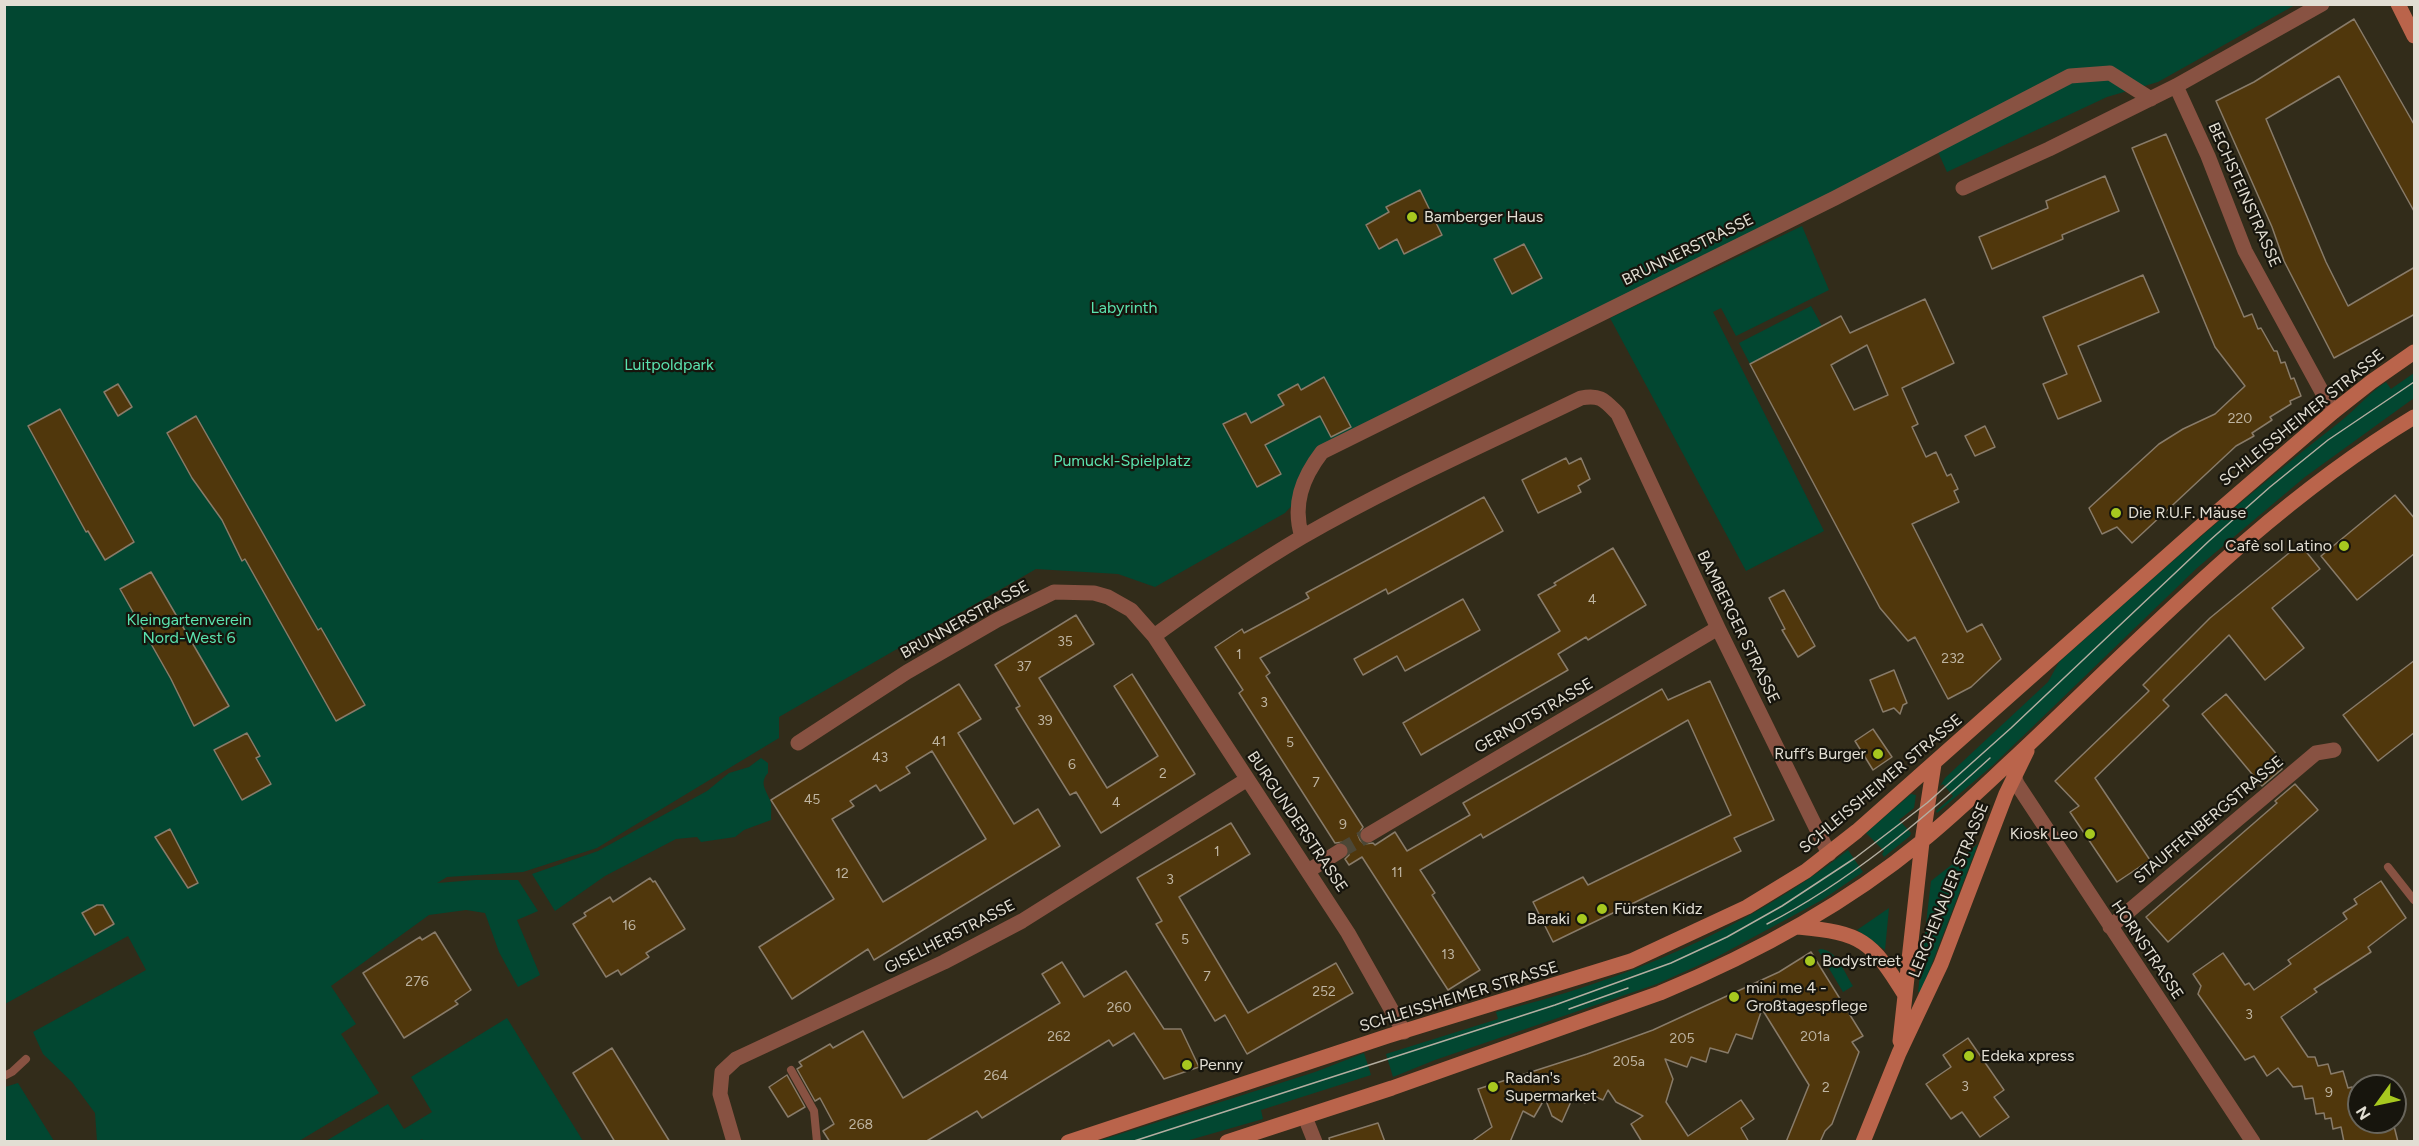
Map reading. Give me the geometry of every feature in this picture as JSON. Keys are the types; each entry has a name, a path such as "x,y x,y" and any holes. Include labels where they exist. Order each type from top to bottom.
{"main road":[{"path":"2398,4 2415,36"},
{"name":"SCHLEISSHEIMER STRASSE","path":"1068,1142 1404,1032 1631,961 1685,938 1747,907 1829,854 2333,412 2415,352"},
{"path":"1227,1142 1660,993 1704,975 1798,927 1865,884 1922,842 2223,559 2300,495 2415,417"},
{"name":"LERCHENAUER STRASSE","path":"1863,1142 1899,1053 1941,964 2014,776 2033,740"},
{"name":"LERCHENAUER STRASSE","path":"1899,1053 1922,842 1934,764"},
{"path":"1798,927 1832,930 1858,938 1878,954 1905,995"}],"street":[{"path":"1963,188 2151,99 2322,4"},
{"name":"BRUNNERSTRASSE","path":"1302,537 1297,520 1299,498 1308,470 1322,452 1343,441 1834,198 2070,76 2110,73 2151,99"},
{"name":"BECHSTEINSTRASSE","path":"2176,86 2208,156 2245,251 2333,412"},
{"name":"BAMBERGER STRASSE","path":"1302,537 1380,496 1581,398 1591,396 1602,399 1618,414 1718,628 1829,854"},
{"path":"1154,636 1227,584 1302,537"},
{"name":"BRUNNERSTRASSE","path":"798,742 907,672 997,620 1054,592 1094,593 1108,597 1131,610 1154,636"},
{"name":"GERNOTSTRASSE","path":"1368,835 1718,628"},
{"name":"BURGUNDERSTRASSE","path":"1154,636 1348,933 1404,1032"},
{"name":"STAUFFENBERGSTRASSE","path":"2110,927 2316,753 2334,750"},
{"name":"HORNSTRASSE","path":"2014,776 2016,784 2253,1142"},
{"name":"GISELHERSTRASSE","path":"734,1142 720,1094 722,1072 736,1059 933,967 1022,921 1246,780"},
{"path":"1308,871 1340,852"},
{"path":"1305,1117 1315,1142"}],"lane":[{"path":"2388,867 2415,900"},
{"path":"4,1076 26,1059"},
{"path":"791,1070 814,1110 817,1142"}],"green space":[{"name":"Luitpoldpark","path":"5,5 2295,5 2158,82 2107,97 1947,172 1934,143 1322,452 1299,498 1285,513 1155,587 1118,574 1036,569 779,717 779,738 597,848 523,872 447,877 437,883 518,880 538,911 517,920 540,975 518,987 499,952 485,913 466,910 429,915 331,986 356,1024 341,1034 379,1093 299,1141 97,1141 95,1113 72,1082 43,1054 33,1032 146,970 128,936 5,1004"},
{"path":"1802,226 1829,290 1736,336 1721,308 1713,312 1824,531 1746,571 1610,318"},
{"path":"1811,306 1822,326 1750,364 1739,343"},
{"path":"2414,373 2414,398 2305,477 2197,568 1992,766 1937,813 1936,811 1953,796 1943,784 1940,786 1945,778 2048,682 2059,662 2198,539 2374,391 2386,382 2391,389"},
{"path":"761,758 768,763 768,773 764,783 771,802 771,820 744,830 735,837 701,842 697,837 676,839 605,876 555,911 532,874 598,851 707,791 729,773 749,767"},
{"path":"1911,794 1916,795 1914,808 1899,820 1911,833 1910,836 1884,857 1882,854 1884,851 1866,833"},
{"path":"1978,844 1921,992 1918,992 1931,881"},
{"path":"1848,850 1863,872 1822,900 1715,958 1657,984 1435,1060 1393,1077 1386,1054 1498,1019 1496,1012 1589,985 1681,950 1768,905 1809,879"},
{"path":"1889,908 1885,950 1857,930"},
{"path":"1818,950 1827,950 1836,958 1853,986 1843,992"},
{"path":"507,1018 583,1141 424,1142 422,1139 417,1142 326,1141 388,1104 404,1129 432,1112 411,1077"},
{"path":"1364,1053 1371,1075 1261,1110 1263,1119 1186,1141 1098,1141 1315,1072"},
{"path":"18,1083 54,1141 5,1141 5,1087"}],"building":[{"path":"2354,19 2415,126 2415,213 2339,76 2266,119 2326,262 2348,306 2415,267 2415,314 2334,358 2284,261 2272,227 2216,101 2254,82"},
{"path":"2166,134 2244,317 2252,314 2258,329 2261,328 2274,351 2277,351 2281,363 2285,362 2291,379 2294,378 2301,396 2290,401 2291,404 2270,417 2272,420 2252,433 2254,436 2236,446 2132,543 2117,527 2102,534 2089,508 2159,444 2183,429 2215,414 2245,386 2215,347 2132,148"},
{"path":"2105,176 2119,211 2062,235 2063,239 1992,269 1979,237 2048,208 2046,201"},
{"name":"Bamberger Haus","path":"1420,190 1442,235 1404,254 1397,239 1379,249 1366,225 1389,212 1386,207"},
{"path":"1524,244 1542,278 1512,294 1494,259"},
{"path":"2143,275 2159,312 2078,346 2101,401 2058,419 2043,384 2067,374 2043,317"},
{"path":"1925,299 1954,363 1902,388 1918,424 1912,427 1926,457 1936,452 1947,476 1951,474 1958,489 1954,491 1959,502 1912,524 1967,632 1982,624 2001,659 1971,687 1948,699 1915,637 1908,641 1880,608 1750,364 1841,316 1850,333","holes":["1867,345 1888,395 1854,410 1831,365"]},
{"path":"1324,377 1351,427 1331,437 1320,416 1265,445 1281,474 1257,487 1223,424 1246,413 1251,423 1284,405 1278,395 1298,384 1301,390"},
{"path":"118,384 132,407 118,416 104,392"},
{"path":"60,409 134,542 105,560 88,531 86,532 28,426"},
{"path":"196,416 318,630 321,628 365,705 336,721 245,559 242,561 222,520 192,478 167,433"},
{"path":"1985,426 1995,447 1975,456 1965,436"},
{"path":"1566,458 1569,464 1581,458 1590,479 1578,486 1581,492 1538,513 1522,480"},
{"path":"2395,495 2415,519 2415,553 2357,600 2321,556"},
{"path":"1484,497 1503,531 1388,594 1386,589 1260,658 1270,673 1266,676 1363,827 1358,835 1360,840 1364,844 1373,843 1375,845 1395,832 1407,851 1470,815 1463,803 1662,689 1668,700 1710,681 1774,820 1734,838 1741,851 1553,942 1533,902 1583,877 1588,885 1731,815 1688,720 1483,838 1481,834 1420,870 1435,893 1432,895 1480,970 1448,990 1362,857 1349,865 1345,859 1349,855 1349,846 1344,842 1335,843 1239,693 1243,690 1215,647 1242,629 1244,633 1309,598 1306,593"},
{"path":"2300,544 2320,569 2272,608 2304,648 2265,680 2229,635 2163,700 2169,706 2095,778 2150,860 2117,882 2070,812 2079,806 2055,781 2149,691 2143,685 2210,618"},
{"path":"1613,548 1646,605 1588,640 1586,637 1558,654 1568,670 1421,755 1403,723 1560,631 1538,595"},
{"path":"151,572 229,706 194,726 171,679 120,589"},
{"path":"1784,590 1815,646 1798,657 1782,630 1785,629 1769,598"},
{"path":"1463,599 1480,630 1405,671 1397,656 1363,675 1354,659"},
{"path":"1076,615 1094,644 1039,678 1107,788 1158,756 1114,686 1132,674 1195,774 1101,833 1076,792 1070,795 1016,708 1020,706 995,665"},
{"path":"2415,660 2415,732 2378,761 2343,715"},
{"path":"1894,670 1907,703 1903,705 1900,714 1894,708 1883,712 1870,680"},
{"path":"959,684 981,719 958,733 1014,824 1038,809 1060,846 874,960 868,949 792,999 759,947 834,899 771,800","holes":["932,751 986,839 883,902 832,819 854,806 850,801 876,785 880,791 910,773 906,767"]},
{"path":"2226,694 2284,763 2280,766 2282,769 2262,786 2202,714"},
{"path":"1873,729 1892,757 1873,770 1855,741"},
{"path":"247,733 260,756 256,758 271,784 242,800 214,750"},
{"path":"2295,784 2318,810 2168,942 2146,917 2277,803 2275,801"},
{"path":"1231,823 1250,854 1179,897 1248,1013 1336,963 1353,993 1247,1054 1225,1015 1215,1021 1156,924 1162,921 1137,878"},
{"path":"170,829 198,883 188,888 155,837"},
{"path":"650,878 653,882 655,881 685,929 646,953 649,957 621,975 618,970 606,977 573,924 586,916 584,913 610,897 613,902"},
{"path":"2381,881 2406,918 2368,947 2371,952 2314,989 2317,992 2281,1017 2308,1057 2315,1057 2318,1066 2328,1064 2331,1074 2343,1071 2347,1085 2347,1134 2396,1134 2398,1142 2344,1142 2341,1127 2333,1129 2331,1118 2325,1119 2324,1113 2316,1114 2313,1098 2305,1099 2302,1086 2293,1087 2278,1068 2267,1076 2254,1056 2245,1060 2198,994 2201,986 2193,974 2223,953 2245,985 2249,983 2254,990 2291,964 2288,960 2347,919 2343,913 2357,904 2354,899"},
{"path":"97,905 103,905 114,924 95,935 82,913"},
{"path":"435,932 471,990 455,1001 458,1004 404,1038 363,973 420,937 422,940"},
{"path":"1811,952 1863,1036 1852,1042 1859,1052 1832,1124 1825,1131 1820,1142 1786,1142 1809,1085 1762,1009 1752,1039 1736,1034 1728,1053 1710,1048 1706,1062 1691,1057 1687,1067 1665,1059 1673,1079 1666,1102 1688,1136 1741,1100 1754,1119 1741,1128 1749,1142 1642,1142 1631,1124 1643,1116 1616,1102 1608,1090 1603,1100 1589,1094 1585,1103 1573,1097 1562,1122 1552,1116 1545,1098 1534,1117 1523,1111 1510,1142 1471,1142 1492,1127 1478,1089 1653,1030 1779,972"},
{"path":"1062,962 1084,997 1126,971 1164,1029 1181,1029 1199,1067 1164,1079 1134,1033 1113,1046 1109,1040 982,1118 977,1111 925,1142 830,1142 823,1131 834,1124 820,1098 815,1101 797,1069 802,1066 799,1062 830,1044 833,1048 863,1031 903,1098 1060,1003 1042,974"},
{"path":"1968,1038 2004,1090 1994,1097 2009,1117 1980,1137 1962,1112 1951,1119 1926,1084 1951,1067 1943,1055"},
{"path":"612,1048 670,1142 615,1142 573,1073"},
{"path":"787,1075 805,1107 788,1117 769,1087"},
{"path":"1378,1123 1385,1142 1330,1142 1329,1138"}],"tunnel":[{"path":"1340,851 1368,835"}],"tram line":[{"path":"1131,1142 1555,1005 1671,963 1727,937 1782,906 1855,858 1927,803 2270,487 2328,440 2414,382"},
{"path":"1767,924 1856,869 1911,827 1990,758"},
{"path":"1569,1009 1628,988"}],"place":[{"name":"Bamberger Haus","path":"1412,217"},
{"name":"Die R.U.F. Mäuse","path":"2116,513"},
{"name":"Cafè sol Latino","path":"2344,546"},
{"name":"Ruff’s Burger","path":"1878,754"},
{"name":"Kiosk Leo","path":"2090,834"},
{"name":"Fürsten Kidz","path":"1602,909"},
{"name":"Baraki","path":"1582,919"},
{"name":"Bodystreet","path":"1810,961"},
{"name":"mini me 4 - Großtagespflege","path":"1734,997"},
{"name":"Edeka xpress","path":"1969,1056"},
{"name":"Penny","path":"1187,1065"},
{"name":"Radan's Supermarket","path":"1493,1087"}],"park label":[{"name":"Labyrinth","path":"1124,308"},
{"name":"Pumuckl-Spielplatz","path":"1122,461"},
{"name":"Kleingartenverein Nord-West 6","path":"189,629"}]}
